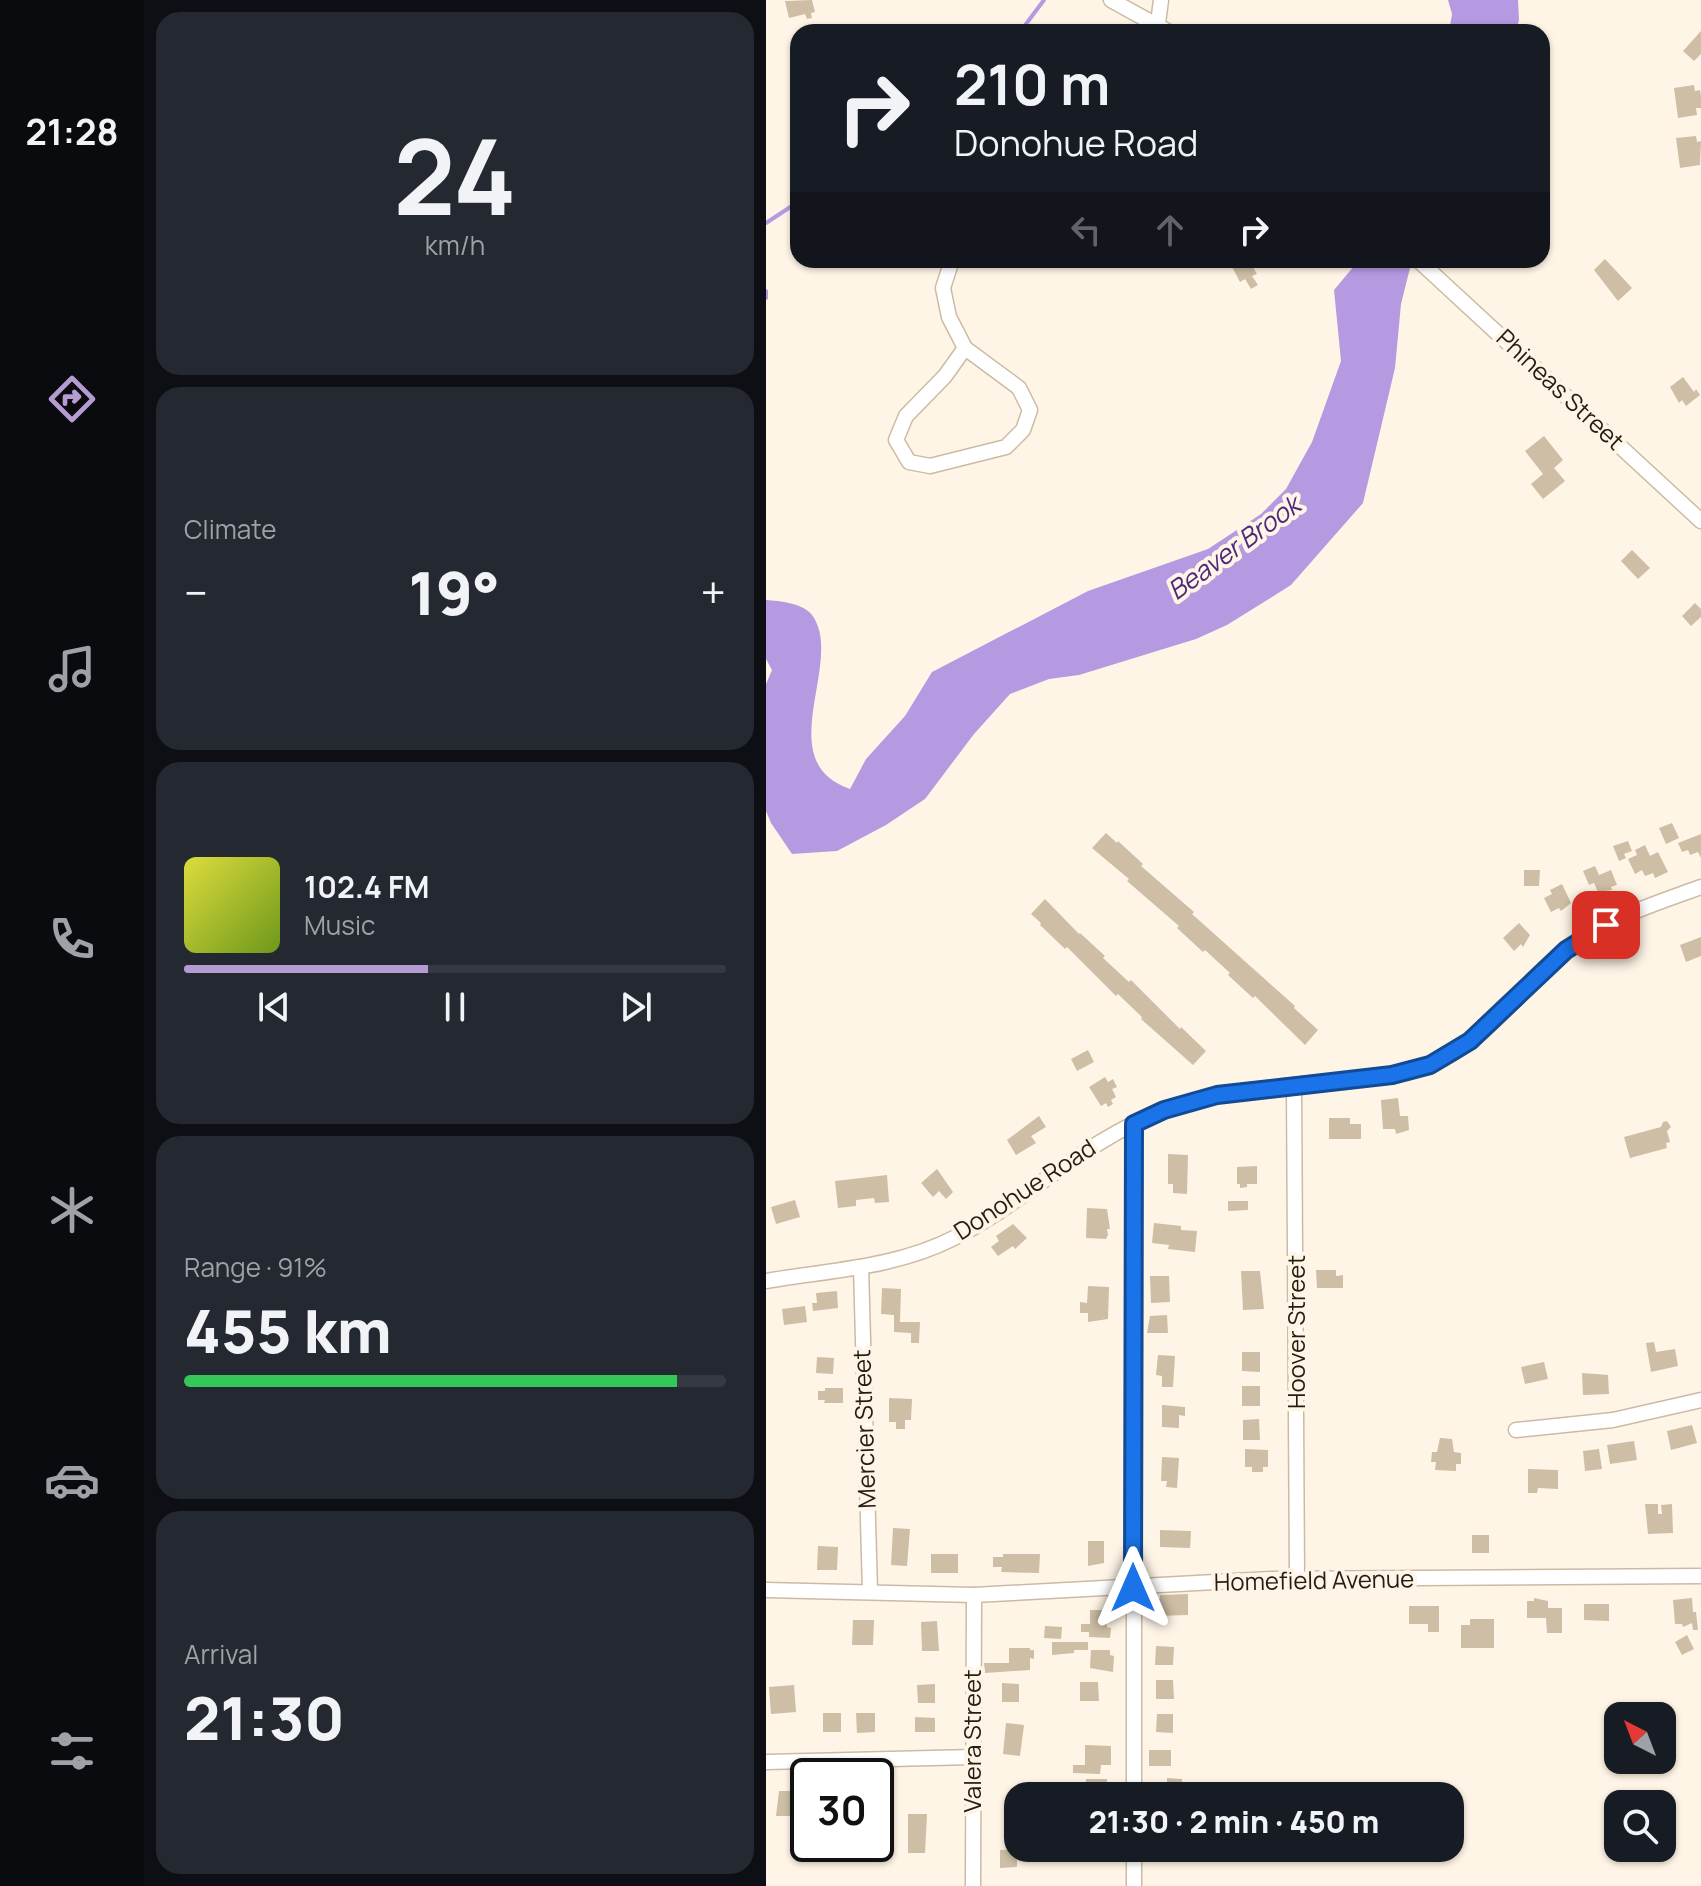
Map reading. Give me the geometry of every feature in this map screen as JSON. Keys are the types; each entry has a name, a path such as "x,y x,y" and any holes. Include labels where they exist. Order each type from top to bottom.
{"street":[{"path":"1111,0 1152,24"},
{"path":"1161,0 1161,24"},
{"path":"949,268 943,288 949,317 965,348 1019,388 1030,410 1023,430 1006,447 930,466 909,462 896,440 906,416 945,376 965,348"},
{"name":"Phineas Street","path":"1427,268 1701,521"},
{"name":"Donohue Road","path":"766,1281 861,1267 917,1253 951,1239 1089,1148 1164,1110 1217,1095 1392,1075 1443,1059 1470,1041 1549,966 1589,934 1632,913 1701,887"},
{"name":"Hoover Street","path":"1294,1085 1297,1579"},
{"path":"1134,1124 1134,1782"},
{"name":"Mercier Street","path":"861,1267 870,1592"},
{"path":"1516,1430 1613,1420 1701,1400"},
{"name":"Homefield Avenue","path":"766,1590 974,1595 1297,1579 1701,1576"},
{"name":"Valera Street","path":"973,1886 974,1595"},
{"path":"766,1762 973,1757"},
{"path":"1134,1862 1134,1886"}],"water":[{"path":"1448,0 1518,0 1518,24 1450,24 1452,14"},
{"name":"Beaver Brook","path":"1352,268 1410,268 1401,304 1395,368 1363,503 1291,585 1227,625 1196,639 1079,675 1049,679 1010,694 974,734 925,799 886,825 837,851 792,854 766,811 766,684 772,670 766,659 766,600 797,605 812,615 820,635 821,658 811,734 815,756 827,775 850,789 866,759 905,716 932,672 1088,591 1208,549 1261,514 1286,489 1312,442 1341,361 1334,290"}],"building":[{"path":"812,0 815,12 811,13 812,18 807,19 805,14 789,18 785,1"},
{"path":"1701,31 1701,54 1694,61 1683,51"},
{"path":"1694,85 1695,91 1700,90 1701,108 1696,108 1697,115 1678,118 1674,88"},
{"path":"1696,136 1697,142 1701,141 1700,165 1680,168 1676,138"},
{"path":"1605,259 1632,288 1618,301 1594,270"},
{"path":"1233,268 1254,268 1257,274 1252,276 1258,285 1251,289 1245,279 1240,282"},
{"path":"1683,377 1700,395 1686,406 1682,400 1679,403 1670,387"},
{"path":"1544,436 1563,460 1554,468 1565,481 1543,499 1531,484 1543,474 1525,451"},
{"path":"1632,550 1650,568 1638,579 1621,561"},
{"path":"1695,603 1701,609 1701,617 1691,626 1682,616"},
{"path":"1672,823 1679,838 1666,844 1659,828"},
{"path":"1106,833 1143,864 1141,866 1318,1030 1305,1045 1092,848"},
{"path":"1701,834 1701,858 1698,852 1690,855 1688,850 1682,852 1678,843"},
{"path":"1628,841 1632,851 1624,854 1626,858 1619,861 1613,846"},
{"path":"1645,845 1650,856 1658,852 1668,872 1655,878 1653,873 1645,876 1642,870 1635,874 1628,859 1637,855 1635,850"},
{"path":"1595,866 1599,875 1611,870 1617,885 1611,887 1612,890 1598,892 1594,883 1589,885 1583,871"},
{"path":"1524,870 1540,870 1539,886 1524,886"},
{"path":"1562,884 1571,903 1561,911 1559,908 1551,912 1544,898 1552,894 1550,890"},
{"path":"1045,899 1105,956 1103,958 1129,982 1131,980 1206,1051 1193,1065 1040,925 1031,914"},
{"path":"1519,923 1530,935 1523,947 1521,944 1514,951 1503,938"},
{"path":"1701,937 1701,956 1686,962 1680,945"},
{"path":"1088,1050 1094,1062 1077,1071 1071,1059"},
{"path":"1105,1077 1108,1082 1113,1079 1117,1087 1112,1089 1116,1097 1108,1107 1106,1103 1101,1106 1089,1087"},
{"path":"1398,1098 1400,1116 1408,1116 1409,1130 1396,1134 1395,1129 1383,1129 1381,1100"},
{"path":"1039,1116 1046,1127 1031,1136 1036,1143 1016,1155 1007,1140"},
{"path":"1329,1118 1350,1118 1350,1124 1361,1124 1361,1139 1329,1139"},
{"path":"1667,1121 1671,1127 1667,1131 1670,1142 1666,1143 1667,1148 1630,1158 1624,1137 1661,1127"},
{"path":"1168,1154 1188,1155 1187,1194 1173,1193 1173,1184 1168,1184"},
{"path":"1257,1166 1257,1184 1240,1188 1237,1184 1237,1167"},
{"path":"937,1169 953,1192 946,1199 939,1191 933,1197 921,1183"},
{"path":"887,1175 889,1202 875,1203 874,1198 856,1200 856,1206 838,1208 835,1181"},
{"path":"795,1200 800,1217 776,1224 771,1207"},
{"path":"1228,1201 1248,1201 1248,1210 1228,1211"},
{"path":"1087,1208 1107,1209 1110,1229 1107,1229 1106,1239 1086,1238"},
{"path":"1154,1223 1197,1231 1195,1252 1168,1249 1169,1245 1152,1243"},
{"path":"1013,1224 1027,1238 1015,1249 1013,1246 998,1256 991,1247 999,1241 996,1236"},
{"path":"1316,1270 1336,1270 1336,1276 1343,1275 1343,1288 1317,1288"},
{"path":"1241,1271 1260,1271 1264,1309 1243,1310"},
{"path":"1150,1276 1169,1276 1170,1302 1151,1303"},
{"path":"1088,1286 1109,1287 1108,1319 1088,1322 1088,1313 1080,1313 1080,1302 1087,1303"},
{"path":"882,1288 901,1289 900,1322 920,1322 919,1343 911,1343 911,1333 894,1332 894,1315 881,1314"},
{"path":"837,1291 838,1308 813,1311 812,1303 817,1303 816,1293"},
{"path":"805,1306 807,1322 784,1325 782,1309"},
{"path":"1167,1315 1168,1333 1147,1333 1150,1316"},
{"path":"1654,1342 1656,1352 1675,1349 1678,1366 1651,1372 1646,1343"},
{"path":"1242,1352 1260,1352 1260,1372 1242,1371"},
{"path":"1158,1355 1175,1356 1173,1387 1162,1387 1162,1376 1156,1375"},
{"path":"817,1357 834,1358 833,1374 816,1373"},
{"path":"1544,1362 1548,1379 1525,1384 1521,1367"},
{"path":"1582,1373 1608,1375 1609,1394 1583,1395"},
{"path":"1242,1386 1260,1386 1260,1406 1242,1406"},
{"path":"825,1388 843,1388 843,1403 818,1400 818,1391 825,1391"},
{"path":"889,1398 912,1399 911,1420 905,1420 905,1429 896,1429 896,1422 889,1422"},
{"path":"1162,1405 1185,1407 1185,1416 1179,1415 1179,1428 1162,1427"},
{"path":"1259,1419 1260,1440 1243,1440 1243,1420"},
{"path":"1692,1425 1697,1443 1671,1450 1667,1431"},
{"path":"1440,1438 1452,1439 1454,1452 1461,1453 1461,1464 1456,1464 1456,1471 1435,1470 1436,1462 1431,1462 1432,1452 1437,1452"},
{"path":"1634,1441 1637,1460 1610,1464 1607,1445"},
{"path":"1245,1449 1268,1450 1268,1467 1263,1467 1263,1472 1252,1472 1252,1467 1245,1467"},
{"path":"1599,1449 1602,1469 1585,1471 1583,1451"},
{"path":"1162,1457 1179,1458 1177,1488 1166,1487 1167,1481 1161,1481"},
{"path":"1528,1469 1558,1470 1558,1489 1538,1488 1537,1493 1528,1493"},
{"path":"1645,1504 1658,1504 1658,1514 1662,1514 1661,1505 1672,1504 1673,1533 1648,1534"},
{"path":"893,1528 910,1529 907,1566 891,1565"},
{"path":"1160,1530 1191,1531 1190,1548 1160,1547"},
{"path":"1472,1535 1489,1535 1489,1553 1472,1553"},
{"path":"1088,1541 1104,1541 1104,1563 1088,1566"},
{"path":"818,1546 838,1547 837,1570 817,1570"},
{"path":"931,1554 958,1554 958,1573 931,1573"},
{"path":"1003,1554 1040,1554 1039,1573 1001,1572 1002,1567 993,1567 993,1557 1003,1557"},
{"path":"1188,1594 1188,1615 1154,1616 1154,1599 1160,1599 1160,1595"},
{"path":"1534,1598 1548,1601 1548,1608 1562,1608 1562,1633 1547,1633 1546,1618 1527,1618 1527,1601 1534,1601"},
{"path":"1692,1598 1698,1630 1693,1630 1692,1623 1683,1627 1682,1624 1675,1624 1673,1600"},
{"path":"1584,1604 1609,1604 1609,1621 1584,1620"},
{"path":"1409,1606 1439,1606 1439,1632 1428,1632 1428,1624 1409,1624"},
{"path":"1090,1610 1105,1610 1107,1627 1111,1628 1110,1638 1089,1637 1089,1632 1081,1632 1081,1624 1090,1624"},
{"path":"1470,1619 1494,1619 1494,1648 1461,1648 1461,1625 1470,1625"},
{"path":"853,1620 874,1620 873,1645 852,1645"},
{"path":"937,1621 939,1651 922,1651 921,1622"},
{"path":"1045,1626 1062,1627 1061,1639 1044,1638"},
{"path":"1687,1635 1694,1649 1682,1655 1675,1642"},
{"path":"1052,1642 1088,1642 1088,1650 1052,1655"},
{"path":"1156,1646 1174,1647 1173,1665 1155,1665"},
{"path":"1009,1648 1034,1650 1030,1670 985,1673 984,1663 1009,1663"},
{"path":"1091,1650 1110,1650 1110,1655 1114,1656 1113,1672 1090,1668"},
{"path":"1156,1680 1173,1680 1174,1699 1156,1699"},
{"path":"1080,1682 1098,1682 1099,1701 1080,1701"},
{"path":"1002,1683 1019,1684 1019,1702 1002,1702"},
{"path":"935,1684 935,1703 918,1703 917,1685"},
{"path":"794,1685 796,1712 771,1714 769,1687"},
{"path":"823,1713 841,1713 841,1732 823,1732"},
{"path":"856,1713 875,1713 875,1732 857,1733"},
{"path":"1157,1714 1173,1714 1173,1733 1156,1732"},
{"path":"915,1717 935,1718 935,1732 915,1732"},
{"path":"1006,1723 1024,1725 1020,1756 1003,1754"},
{"path":"1085,1745 1111,1746 1111,1765 1101,1765 1100,1774 1073,1773 1073,1765 1085,1765"},
{"path":"1149,1750 1171,1750 1171,1766 1149,1766"},
{"path":"1167,1778 1182,1779 1182,1782 1167,1782"},
{"path":"1086,1779 1107,1779 1107,1782 1086,1782"},
{"path":"779,1791 790,1791 790,1816 776,1816"},
{"path":"908,1814 927,1814 925,1853 908,1853"},
{"path":"1000,1850 1004,1850 1004,1862 1017,1862 1017,1867 1000,1868"}],"waterway":[{"path":"1026,24 1044,0"},
{"path":"766,223 790,207"},
{"path":"766,291 766,298"}],"route":[{"path":"1133,1588 1134,1124 1164,1110 1217,1095 1392,1075 1430,1065 1470,1041 1566,950 1606,925"}]}
